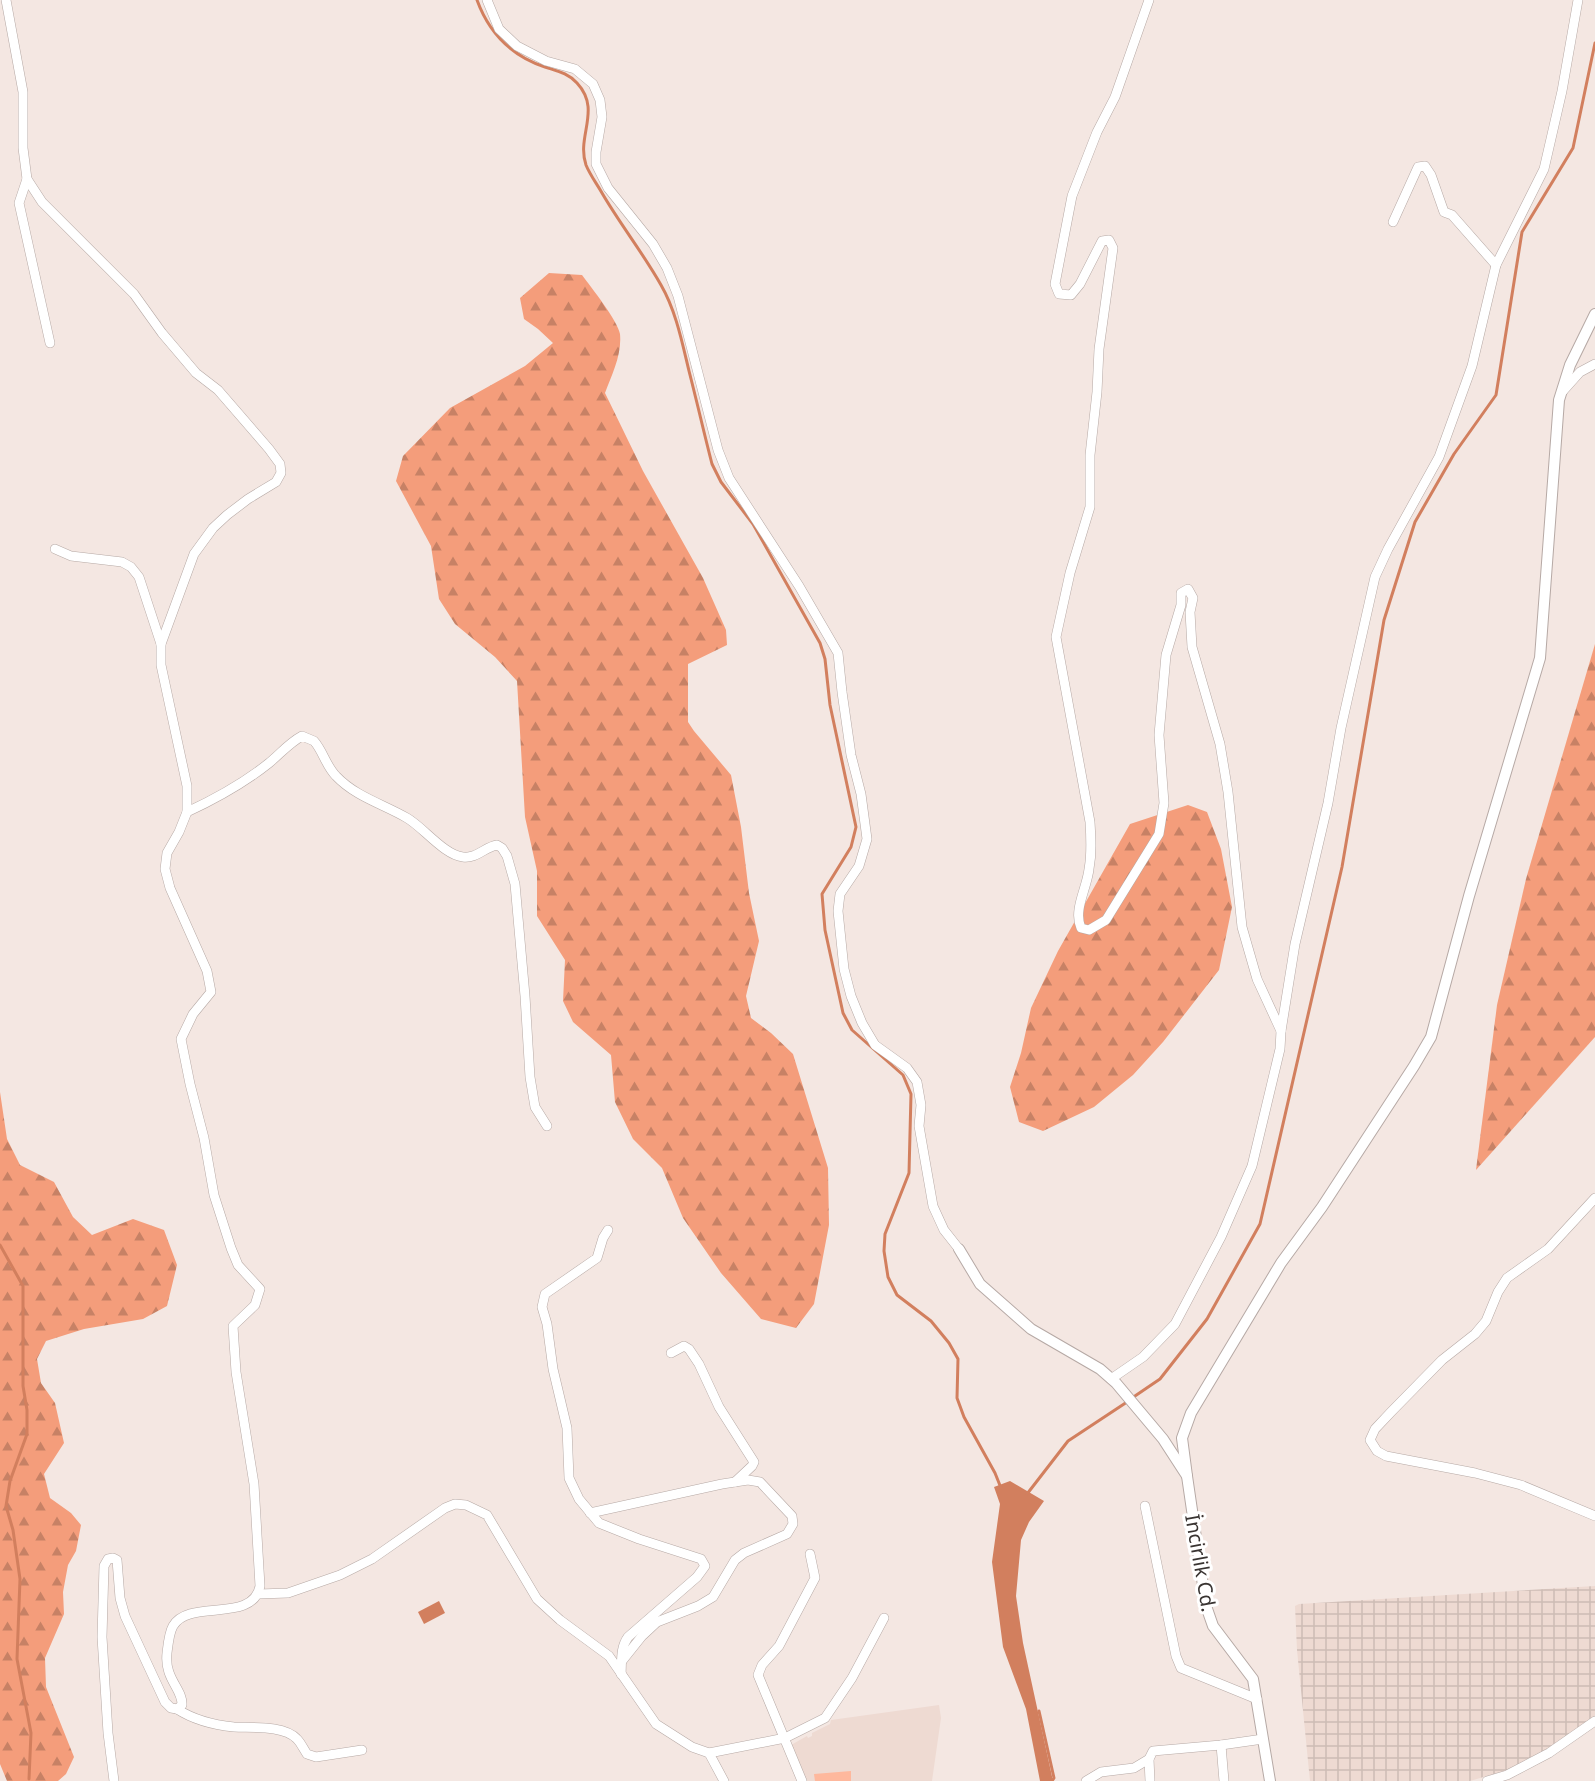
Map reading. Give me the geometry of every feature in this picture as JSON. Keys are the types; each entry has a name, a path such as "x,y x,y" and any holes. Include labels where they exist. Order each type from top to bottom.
{"street":[{"path":"6,0 23,92 23,148 27,179 42,202 134,294 196,374 218,390 280,464 280,473 276,482 227,515 213,528 194,554 161,644 160,665 187,786 188,812 167,853 165,869 170,888 207,971 211,992 193,1014 181,1039 204,1138 214,1195 227,1238 238,1264 260,1289 255,1305 233,1326 236,1372 254,1484 259,1594 252,1601 230,1609 188,1615 173,1626 166,1656 167,1669 172,1683 182,1699 182,1706 177,1709"},
{"path":"487,0 499,29 517,46 546,61 575,69 593,84 600,100 602,117 596,164 608,188 653,244 667,268 678,297 717,450 729,478 799,586 838,653 842,692 867,839 859,866 840,894 838,911 844,969 851,996 862,1023 875,1045 907,1068 917,1082 921,1105 919,1126 933,1206 944,1230 959,1249"},
{"path":"1149,0 1114,97 1097,132 1072,196 1055,284 1059,294 1071,295 1080,284 1102,241 1109,240 1113,248 1099,349 1090,454 1090,507 1070,573 1056,637 1090,822 1089,870 1078,913 1078,923 1081,928 1089,930 1106,920 1159,834 1164,803 1159,735 1166,655 1181,605 1181,594 1188,589 1193,598 1190,612 1192,647 1220,744 1228,792 1242,927 1257,979 1281,1031"},
{"path":"1113,1381 1143,1357 1175,1324 1221,1237 1252,1166 1280,1049 1295,944 1328,803 1341,728 1375,577 1438,457 1455,417 1472,366 1496,266 1544,169 1562,91 1578,0"},
{"path":"1393,222 1418,167 1425,166 1431,175 1444,212 1457,220 1496,266"},
{"path":"27,179 19,203 50,342"},
{"path":"1186,1476 1182,1438 1191,1413 1281,1263 1328,1197 1414,1066 1431,1036 1469,896 1540,658 1557,424 1570,365 1595,314"},
{"path":"1562,393 1580,372 1595,364"},
{"path":"55,549 71,556 122,562 132,567 139,578 161,644"},
{"path":"188,812 238,785 302,736 314,741 336,777 360,795 407,818 452,853 462,857 473,857 490,846 497,845 502,848 511,865 518,905 530,1077 536,1107 547,1126"},
{"path":"1595,1197 1548,1249 1507,1278 1498,1292 1486,1321 1442,1360 1390,1412 1375,1429 1370,1440 1377,1451 1386,1456 1475,1473 1521,1485 1595,1516"},
{"path":"608,1230 597,1258 544,1294 542,1307 547,1324 553,1370 567,1428 569,1478 579,1499 598,1523 701,1559 705,1566 697,1577 628,1637 624,1643 621,1674"},
{"name":"İncirlik Cd.","path":"959,1249 980,1284 1031,1329 1100,1369 1113,1381 1163,1439 1186,1476 1206,1606 1213,1626 1252,1679 1270,1781"},
{"path":"671,1353 684,1346 689,1349 719,1407 754,1462 735,1482"},
{"path":"590,1513 748,1480 760,1482 792,1516 793,1524 787,1533 744,1553 735,1560 713,1597 698,1606 657,1622 642,1636 622,1661"},
{"path":"259,1594 288,1593 340,1575 372,1559 445,1508 455,1504 466,1505 487,1515 537,1599 560,1620 609,1656 657,1724 692,1747 709,1753 785,1738 825,1718 852,1678 884,1618"},
{"path":"1144,1506 1176,1656 1181,1668 1257,1699"},
{"path":"802,1781 758,1675 762,1665 779,1646 815,1578 810,1554"},
{"path":"114,1781 108,1733 102,1637 104,1566 108,1559 113,1558 117,1560 120,1598 136,1643 165,1702 171,1708 189,1717 213,1724 235,1727 257,1726 282,1732 296,1738 307,1754 316,1756 362,1750"},
{"path":"1487,1781 1507,1774 1549,1753 1595,1721"},
{"path":"1150,1781 1149,1759 1153,1751 1263,1739"},
{"path":"1221,1745 1224,1781"},
{"path":"709,1753 724,1781"},
{"path":"1086,1781 1101,1772 1134,1768 1149,1759"}],"shaded area":[{"path":"1010,1481 1044,1501 1029,1522 1021,1540 1016,1596 1023,1643 1053,1781 1040,1781 1026,1709 1003,1647 992,1562 1000,1504 994,1487"},
{"path":"1595,1586 1595,1719 1517,1767 1470,1781 1310,1781 1295,1606"},
{"path":"439,1601 445,1613 424,1624 418,1612"},
{"path":"939,1705 941,1718 932,1781 807,1781 791,1745 807,1736 808,1738 812,1736 812,1733 830,1724 831,1720"},
{"path":"851,1771 851,1781 815,1781 814,1774"}],"green space":[{"path":"549,273 582,275 604,304 618,328 620,342 618,357 605,393 643,471 703,578 726,630 727,645 688,664 688,722 731,775 741,827 749,893 759,941 746,996 751,1018 793,1054 828,1168 829,1225 814,1304 796,1328 761,1319 721,1273 683,1218 662,1168 633,1139 615,1102 611,1055 573,1022 563,1001 565,960 537,916 537,871 525,817 517,681 495,657 455,624 439,599 431,546 396,481 403,456 450,408 525,366 553,343 524,319 520,298"},
{"path":"1595,644 1595,1037 1476,1170 1497,1005 1526,879"},
{"path":"1188,805 1207,812 1221,849 1232,907 1219,970 1163,1042 1133,1075 1094,1107 1043,1131 1019,1122 1010,1087 1021,1053 1031,1008 1058,951 1130,824"},
{"path":"0,1092 7,1139 20,1165 54,1182 73,1217 92,1235 133,1219 164,1230 177,1265 167,1306 143,1319 84,1329 46,1341 37,1359 41,1383 55,1403 64,1443 44,1474 50,1498 71,1513 81,1525 76,1551 68,1565 63,1592 64,1614 45,1658 46,1687 74,1757 66,1774 58,1781 7,1781 0,1764"}],"waterway":[{"path":"477,0 488,23 512,50 522,57 570,77 584,93 588,103 584,144 586,165 609,205 654,273 671,305 712,464 721,482 753,524 820,643 825,659 830,705 856,827 851,847 822,894 825,930 843,1013 852,1030 903,1075 911,1094 909,1173 885,1234 884,1251 888,1277 897,1295 931,1321 949,1343 958,1359 957,1398 964,1417 1001,1488"},
{"path":"1132,1398 1160,1379 1207,1319 1260,1224 1342,867 1384,620 1415,522 1454,454 1496,395 1522,232 1573,148 1595,43"},
{"path":"0,1245 23,1286 23,1386 27,1410 27,1434 10,1481 6,1506 13,1530 20,1579 17,1659 31,1733 29,1779"},
{"path":"1027,1494 1068,1441 1127,1402"},
{"path":"1039,1711 1054,1778 1052,1781"}]}
